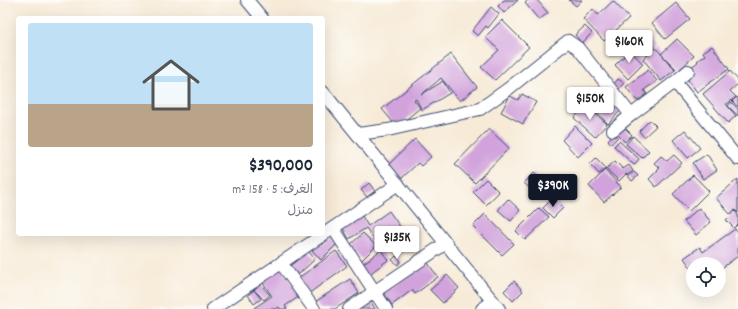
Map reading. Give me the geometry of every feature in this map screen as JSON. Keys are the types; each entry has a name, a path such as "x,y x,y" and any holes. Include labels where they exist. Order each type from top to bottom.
{"street":[{"path":"247,0 260,16"},
{"path":"358,134 388,130 480,109 508,89 568,41 578,48 631,116"},
{"path":"613,130 688,71"},
{"path":"675,82 738,159"},
{"path":"325,94 496,305 482,309"},
{"path":"325,233 398,184"},
{"path":"333,228 386,309"},
{"path":"213,309 321,236"},
{"path":"349,309 446,243"},
{"path":"281,263 314,309"}],"building":[{"path":"504,0 518,0 504,13 498,6"},
{"path":"528,0 537,0 548,13 539,20 525,3"},
{"path":"569,0 582,0 576,6"},
{"path":"613,1 629,18 604,41 583,19 593,9 598,15"},
{"path":"676,3 690,19 665,39 652,23"},
{"path":"491,7 499,14 488,28 486,26 478,36 472,31"},
{"path":"502,20 529,47 495,80 481,67 499,50 485,37"},
{"path":"585,26 592,33 582,43 575,35"},
{"path":"677,39 694,56 678,71 661,54"},
{"path":"650,41 655,47 647,54 642,47"},
{"path":"712,46 729,69 697,92 683,73 698,62 697,61 705,55 703,52"},
{"path":"656,48 675,70 661,81 643,59"},
{"path":"630,50 643,64 628,79 615,65"},
{"path":"451,54 477,87 460,101 441,78 421,95 443,81 450,93 422,110 416,99 414,100 420,108 397,127 382,109"},
{"path":"648,70 657,81 644,90 647,94 637,101 626,87"},
{"path":"730,71 738,80 738,84 730,91 736,97 726,104 736,116 728,123 703,94"},
{"path":"618,79 624,83 617,91 612,86"},
{"path":"603,91 621,110 608,124 589,104"},
{"path":"522,94 536,102 523,124 501,112 510,96 518,100"},
{"path":"737,97 738,98 738,107 732,101"},
{"path":"731,102 738,109 738,116 728,106"},
{"path":"586,105 607,124 595,137 574,118"},
{"path":"650,120 656,126 644,137 639,131"},
{"path":"622,125 632,135 625,142 619,136 611,144 608,140"},
{"path":"575,126 592,143 578,157 562,140"},
{"path":"489,129 509,148 475,183 455,164"},
{"path":"685,130 700,148 688,158 673,140"},
{"path":"633,136 649,151 642,158 626,144"},
{"path":"415,139 431,157 421,166 418,163 401,179 388,165"},
{"path":"619,141 639,159 634,165 614,146"},
{"path":"707,154 717,170 703,179 693,163"},
{"path":"674,155 682,163 656,187 649,179 660,168 654,163 661,156 667,161"},
{"path":"596,158 606,168 599,174 590,164"},
{"path":"615,161 623,169 629,165 633,171 627,175 626,174 619,181 606,169"},
{"path":"605,170 621,187 604,202 589,186"},
{"path":"634,172 638,176 632,181 628,176"},
{"path":"534,173 548,186 538,196 524,183"},
{"path":"693,175 709,191 689,211 673,194"},
{"path":"486,179 499,192 486,205 473,192"},
{"path":"738,179 738,213 735,210 730,214 716,198"},
{"path":"369,183 375,191 367,197 361,190"},
{"path":"553,198 563,208 553,218 543,208"},
{"path":"508,199 520,210 511,221 498,210"},
{"path":"539,208 549,217 525,240 516,231"},
{"path":"699,208 711,222 696,235 684,221"},
{"path":"389,211 401,228 378,245 366,228 349,239 343,228 362,216 368,226"},
{"path":"735,211 738,215 738,224 734,228 726,220"},
{"path":"485,214 514,244 502,255 473,226"},
{"path":"735,229 738,233 738,256 726,265 726,257 686,257 686,261 684,258 700,247 703,252"},
{"path":"363,233 376,246 362,260 349,246"},
{"path":"331,237 337,244 321,260 311,249 319,241 322,245"},
{"path":"381,250 388,260 363,279 356,269"},
{"path":"308,251 315,259 298,275 290,266"},
{"path":"336,251 347,266 308,294 297,279"},
{"path":"396,256 401,261 398,265 392,260"},
{"path":"427,262 438,277 415,294 412,290 392,305 384,293"},
{"path":"280,267 300,296 285,306 287,309 280,309 279,307 276,309 255,309 254,308 272,296 261,280"},
{"path":"447,275 459,288 443,303 430,290"},
{"path":"350,279 359,293 335,309 320,309 315,302"},
{"path":"514,281 523,291 513,301 504,291"},
{"path":"260,284 270,295 264,300 254,290"},
{"path":"254,290 261,299 254,304 248,295"},
{"path":"371,302 375,309 360,309"}]}
